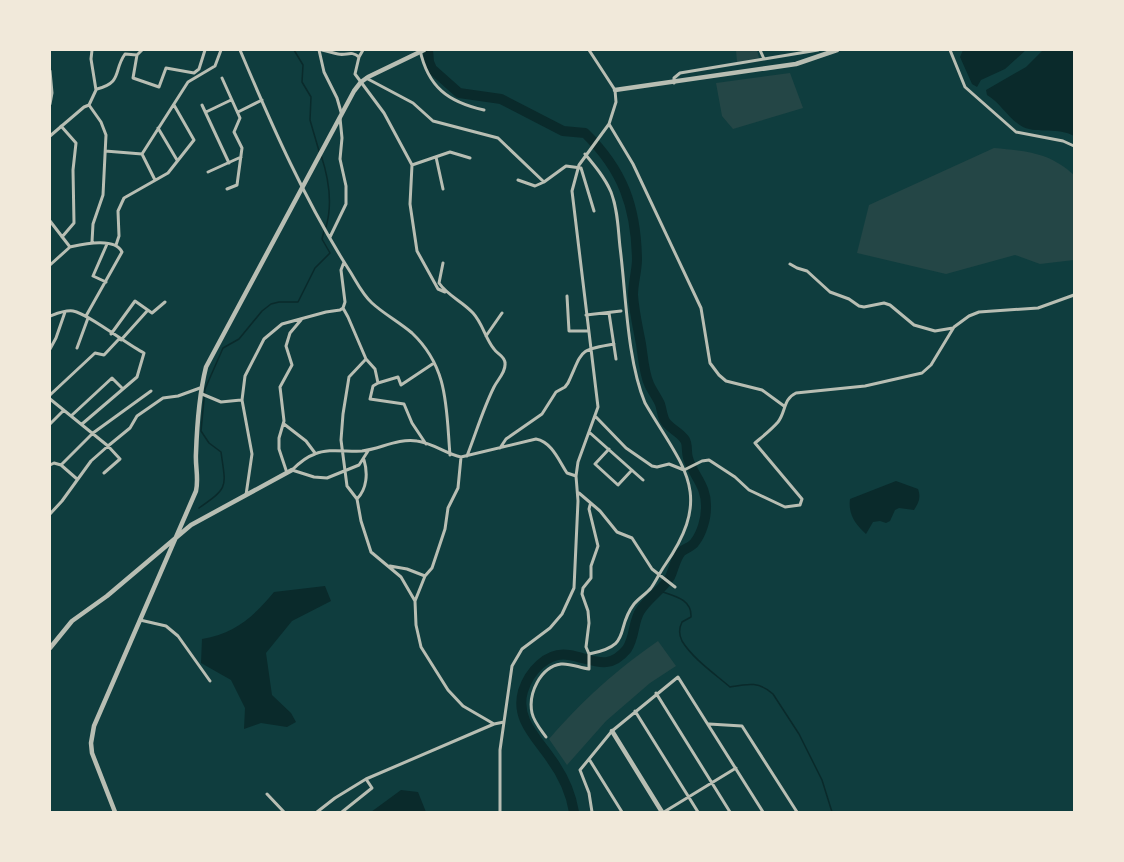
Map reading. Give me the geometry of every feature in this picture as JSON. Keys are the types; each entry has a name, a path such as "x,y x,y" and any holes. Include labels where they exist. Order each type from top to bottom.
{"street":[{"path":"50,136 84,107 90,105 96,90 91,59 92,50"},
{"path":"142,50 137,55 133,78 159,87 166,68 194,73 199,69 204,50"},
{"path":"142,154 188,82 215,66 221,50"},
{"path":"240,50 303,189 344,262 370,302 413,334 434,363 444,383 450,455"},
{"path":"330,237 346,204 345,176 340,159 341,116 337,98 324,72 320,50 341,55 351,52 359,57"},
{"path":"363,50 355,74 384,113 412,165 410,204 417,251 438,289 471,311 506,364 504,372 499,377 485,405 467,456"},
{"path":"115,813 95,766 91,743 94,726 196,491 200,390 206,367 361,82 421,50 431,79 449,98 466,106 484,110"},
{"path":"500,813 500,750 512,666 522,649 550,628 562,614 574,588 578,492 576,476 578,462 595,416 597,397 572,191 578,167 585,154 609,124 616,102 615,90 589,50"},
{"path":"760,50 764,59"},
{"path":"674,83 674,78 680,73 793,56 818,50"},
{"path":"615,90 796,64 834,50"},
{"path":"950,50 964,87 1016,132 1063,141 1074,146"},
{"path":"96,90 110,86 117,76 125,54 137,55"},
{"path":"50,71 52,93 50,104"},
{"path":"222,78 240,118 234,132 242,148 237,185 227,189"},
{"path":"366,78 413,103 433,121 498,138 544,182"},
{"path":"206,112 231,100"},
{"path":"238,112 262,100"},
{"path":"90,105 106,135 103,195 93,225 92,242"},
{"path":"116,245 120,236 119,205 124,198 168,173 194,140 174,105"},
{"path":"202,105 229,163"},
{"path":"609,124 633,164 701,308 710,363 726,381 762,390 784,406"},
{"path":"61,126 76,143 73,170 74,223 62,237"},
{"path":"158,128 178,160"},
{"path":"105,151 142,154"},
{"path":"412,165 450,152 470,158"},
{"path":"142,154 155,180"},
{"path":"585,154 606,182 616,213 633,358 640,391 684,470 692,497 691,512 683,536 651,588 633,605 622,637 607,651 589,654"},
{"path":"208,172 241,157"},
{"path":"436,157 443,189"},
{"path":"518,180 535,186 566,166 578,167 583,172 594,211"},
{"path":"50,221 70,247"},
{"path":"50,265 70,247 92,242 116,245 122,252 87,317 76,348"},
{"path":"106,282 93,276 107,244"},
{"path":"246,495 252,454 242,400 245,376 264,339 282,324 343,308 345,302 341,270 344,262"},
{"path":"443,262 439,282 445,292"},
{"path":"790,264 807,271 830,292 849,299 859,306 884,303 890,305 914,326 935,331 953,328"},
{"path":"595,416 626,448 652,466 669,464 684,470 709,460 749,490 785,507 800,505 802,499 800,495 755,443 777,423 787,399 796,393 865,386 922,373 931,365 953,328 960,321 979,312 1028,310 1074,295"},
{"path":"567,296 569,331 588,331"},
{"path":"111,333 135,301 152,313 165,302"},
{"path":"343,308 366,359 375,369 378,383"},
{"path":"104,473 120,459 50,397 94,352 104,355 148,310"},
{"path":"50,348 56,338 65,311"},
{"path":"50,316 65,311 76,312 144,353 136,377 82,424"},
{"path":"586,315 621,311"},
{"path":"486,336 502,313"},
{"path":"609,313 616,359"},
{"path":"289,471 279,448 284,424 280,387 292,365 286,346 290,333 302,319"},
{"path":"499,448 548,407 556,392 568,383 582,353 590,348 614,344"},
{"path":"366,359 349,377 343,414 342,452 347,486 357,499 360,520 371,552 401,577 415,601"},
{"path":"426,444 412,423 404,404 370,399 373,386 378,383 398,377 401,385 434,363"},
{"path":"71,416 112,378 123,389"},
{"path":"50,514 91,461 130,428 137,416 162,399 200,390 221,402 242,400"},
{"path":"61,465 93,433 151,391"},
{"path":"50,424 64,410"},
{"path":"284,424 306,441 316,453"},
{"path":"589,432 643,480"},
{"path":"50,648 72,621 107,596 191,525 289,471 316,453 369,449 408,441 426,444 450,455 461,457 542,440 549,446 567,473 576,476"},
{"path":"289,471 321,478 359,465 369,449"},
{"path":"609,449 595,464 618,485 632,470"},
{"path":"461,457 458,488 448,508 445,529 432,568 425,576 415,601 416,625 421,647 442,681 463,706 494,724"},
{"path":"357,499 365,487 364,460"},
{"path":"50,465 54,463 61,465 77,480"},
{"path":"578,492 590,505 600,511 617,532 632,538 652,569 675,587"},
{"path":"546,737 532,714 531,697 537,683 547,671 560,664 589,669 589,654 586,646 588,611 582,594 591,578 593,558 598,546 590,505"},
{"path":"390,566 425,576"},
{"path":"574,588 583,591"},
{"path":"140,620 171,630 210,681"},
{"path":"592,813 589,793 580,770 612,731 678,677 763,813"},
{"path":"656,693 730,813"},
{"path":"635,711 698,813"},
{"path":"317,813 354,785 366,779 494,724 504,722"},
{"path":"708,724 742,726 797,813"},
{"path":"612,731 663,813 736,768"},
{"path":"589,759 622,813"},
{"path":"342,813 372,788 366,779"},
{"path":"267,794 284,813"}],"shaded area":[{"path":"736,50 757,50 759,58 737,62"},
{"path":"963,50 1026,50 1005,69 981,80 977,87 972,84 960,57"},
{"path":"1043,50 1074,50 1074,136 1068,133 1023,127 987,95 986,90 1026,67"},
{"path":"790,73 803,108 733,129 722,116 716,83"},
{"path":"994,148 1046,157 1065,167 1074,175 1074,260 1040,264 1015,255 946,274 857,253 869,205"},
{"path":"896,481 918,489 919,497 916,507 914,510 899,508 895,510 890,521 873,522 866,534 853,518 850,499"},
{"path":"325,586 331,601 292,621 266,653 272,695 291,713 296,722 287,727 261,723 244,729 245,708 231,680 201,663 202,639 225,633 243,623 274,592"},
{"path":"658,641 676,666 650,683 606,721 567,765 549,739 600,686"},
{"path":"401,790 418,792 426,812 371,812"}],"waterway":[{"path":"294,50 303,65 302,82 311,97 310,120 319,151"},
{"path":"428,50 432,69 459,93 501,99 563,131 585,133 618,175 625,190 634,223 637,259 633,295 646,375 660,404 665,421 685,440 688,458 706,500 700,534 694,544 681,552 670,577 640,611 627,649 620,656 607,662 569,655 553,656 534,670 523,691 521,701 524,719 562,778 571,798 574,812"},
{"path":"321,155 329,191 326,227"},
{"path":"199,508 220,491 224,480 221,452 209,443 201,431 205,389 223,348 239,339 262,311 271,304 298,302 315,268 330,253 322,239 324,231"},
{"path":"660,591 681,599 689,606 691,617 682,622 680,636 698,660 730,687 758,685 773,694 799,734 822,780 832,812"}]}
